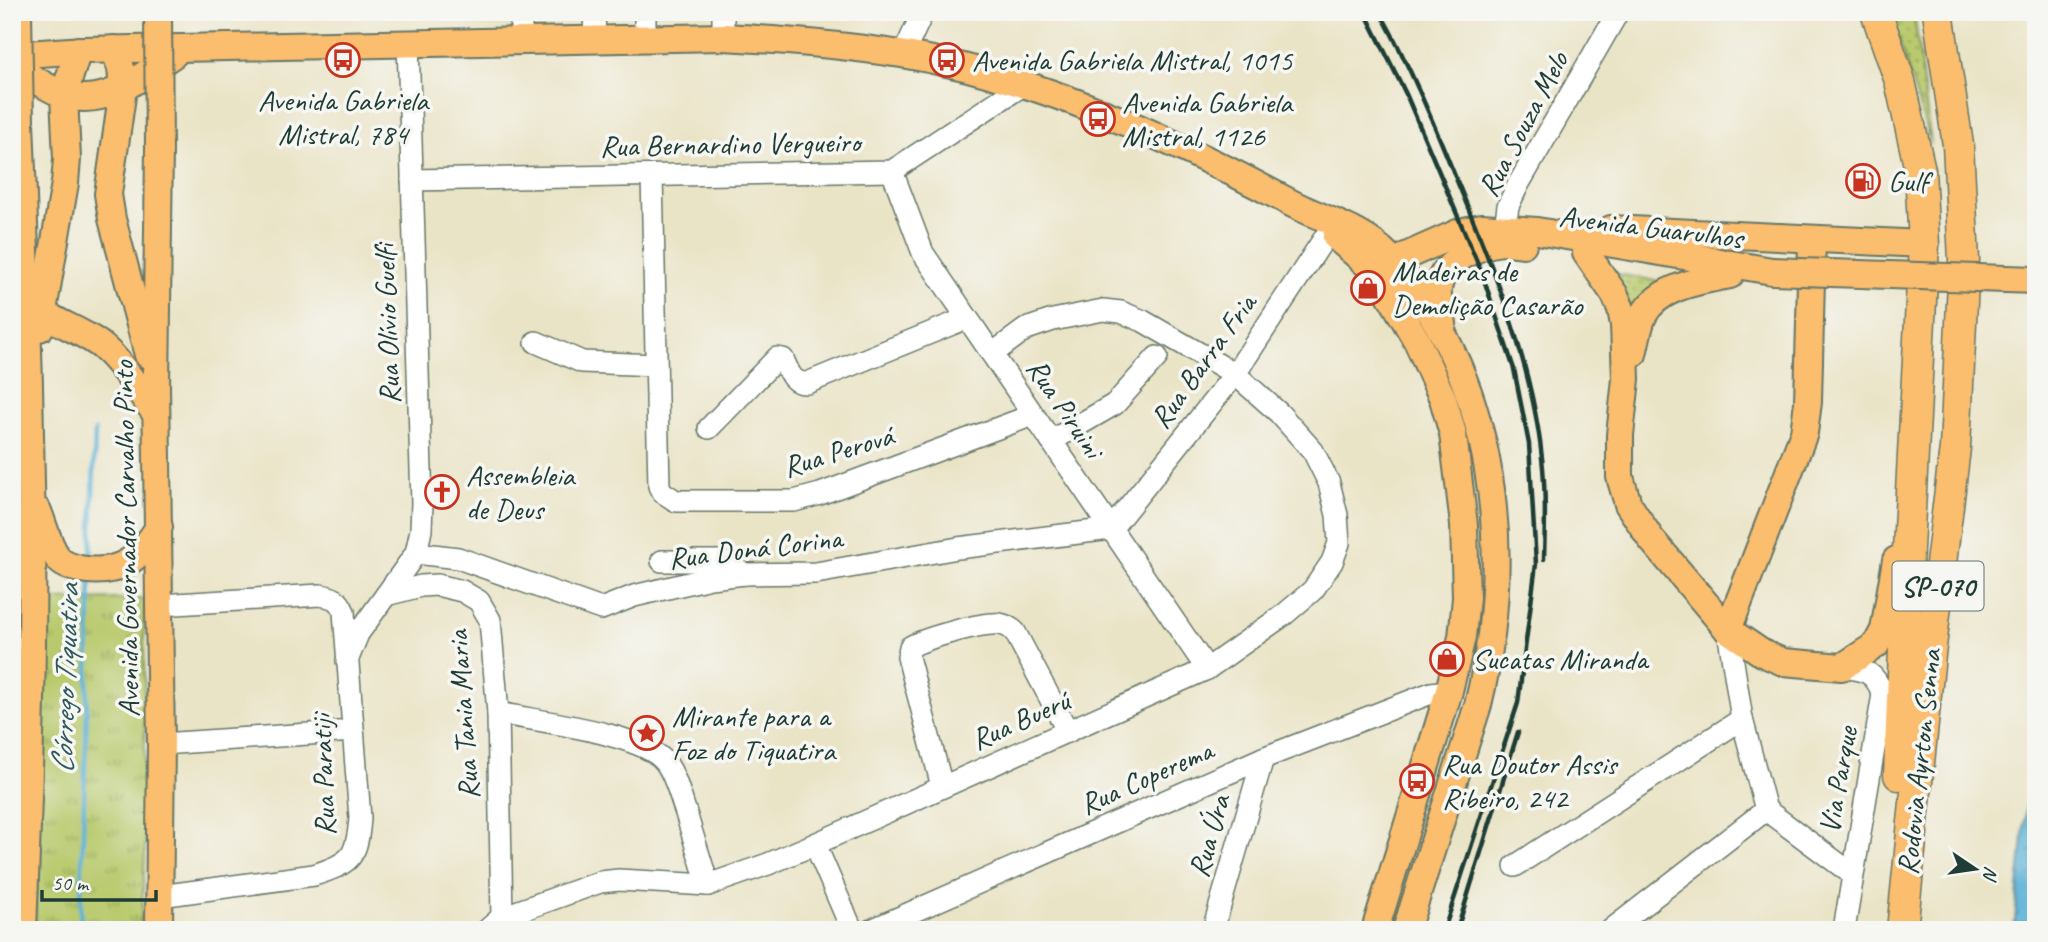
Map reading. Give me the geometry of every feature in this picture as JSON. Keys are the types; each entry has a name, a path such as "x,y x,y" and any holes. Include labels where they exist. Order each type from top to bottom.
{"highway":[{"path":"1876,12 1900,81 1920,170 1924,244 1894,872 1903,920"},
{"name":"Rodovia Ayrton Senna","path":"1903,920 1930,655 1955,448 1964,260 1958,145 1938,12"}],"main road":[{"path":"18,12 20,122 35,305"},
{"name":"Avenida Governador Carvalho Pinto","path":"158,12 156,414 161,744 159,930"},
{"path":"12,55 184,47 595,39 645,25 723,24 810,42 903,55 961,67 1023,85 1203,156 1325,223 1362,238 1386,254 1387,272 1443,399 1453,434 1464,524 1465,616 1449,691 1375,930"},
{"path":"12,66 64,95 101,97 123,89 184,47"},
{"path":"114,49 121,68 123,89 108,194 112,219 156,388"},
{"path":"23,930 32,667 27,380 35,305 65,183 67,159 64,95 78,50"},
{"path":"1325,223 1368,265 1387,272 1419,293 1445,336 1477,418 1490,478 1495,543 1494,621 1478,705 1406,930"},
{"name":"Avenida Guarulhos","path":"1387,272 1406,256 1460,232 1482,227 1537,231 1771,271"},
{"name":"Avenida Guarulhos","path":"1537,231 1595,228 1924,244"},
{"path":"1362,238 1394,243 1437,242"},
{"path":"1728,630 1804,433 1808,402 1812,240"},
{"name":"Avenida Guarulhos","path":"1445,336 1438,290 1442,277 1462,256 1502,242 1730,275 1771,271"},
{"path":"1586,253 1615,295 1624,326 1626,379 1620,435 1620,477 1628,504 1651,539 1728,630 1762,653 1783,662 1842,667 1876,645 1884,630 1899,541 1910,516"},
{"path":"1771,271 2036,280"},
{"path":"1626,379 1643,317 1653,302 1668,292 1730,275"},
{"path":"35,305 83,332 106,349 156,414"},
{"path":"30,490 57,558 69,567 96,572 122,566 138,555 159,527"},
{"path":"1465,616 1477,622 1494,621"},
{"path":"1449,691 1462,694 1478,705"}],"street":[{"path":"521,12 521,40"},
{"path":"594,12 595,39"},
{"path":"903,55 923,12"},
{"name":"Rua Souza Melo","path":"1505,228 1508,206 1518,185 1618,12"},
{"name":"Rua Olívio Guelfi","path":"386,595 416,553 421,530 408,42"},
{"name":"Rua Bernardino Vergueiro","path":"412,180 892,171 1023,85"},
{"name":"Rua Piruini","path":"892,171 923,253 1207,669"},
{"path":"536,342 582,362 656,365 652,175"},
{"name":"Rua Barra Fria","path":"1111,529 1236,374 1325,223"},
{"name":"Rua Buerú","path":"495,924 600,882 620,880 708,885 815,844 1207,669 1285,614 1313,590 1332,562 1339,543 1337,515 1329,483 1313,451 1279,413 1236,374 1143,321 1121,312 1103,310 1053,320 1026,329 992,354"},
{"path":"709,428 777,358 783,359 794,381 799,384 807,383 967,318"},
{"path":"1051,441 1115,404 1157,357"},
{"name":"Rua Perová","path":"656,365 659,486 662,492 676,501 794,501 820,494 1033,415"},
{"name":"Rua Doná Corina","path":"416,553 458,558 601,609 634,596 710,578 745,574 816,573 958,548 1111,529"},
{"path":"663,561 720,561 745,574"},
{"name":"Rua Tania Maria","path":"386,595 437,585 462,591 479,601 490,620 498,713 495,924"},
{"name":"Rua Paratiji","path":"160,605 320,595 331,596 340,601 344,612 360,818 358,844 351,857 338,867 314,875 160,896"},
{"path":"347,661 358,634 386,595"},
{"path":"942,786 908,657 910,647 920,641 977,626 999,624 1010,627 1068,732"},
{"path":"1728,630 1742,719 1766,810 1852,874"},
{"path":"12,645 32,667"},
{"name":"Via Parque","path":"1842,667 1868,671 1877,680 1883,694 1844,930"},
{"name":"Rua Coperema","path":"871,930 894,925 1263,758 1431,693 1449,691"},
{"path":"498,713 596,732 653,749 666,762 675,781 708,885"},
{"path":"1515,866 1742,719"},
{"path":"161,744 353,731"},
{"name":"Rua Úra","path":"1213,930 1263,758"},
{"path":"1611,930 1766,810"},
{"path":"815,844 852,930"}],"green space":[{"path":"1887,12 1914,12 1931,145 1896,30"},
{"path":"1611,273 1669,283 1633,312"},
{"path":"144,599 145,853 141,930 35,930 46,600"}],"water":[{"path":"2036,705 2036,930 2014,930"}],"waterway":[{"name":"Córrego Tiquatira","path":"91,562 95,431"},
{"name":"Córrego Tiquatira","path":"80,930 91,577"}],"railway":[{"path":"1365,12 1406,94 1481,271 1514,369 1529,444 1536,564 1518,703 1444,930"},
{"path":"1380,12 1439,138 1510,317 1537,422 1545,496 1544,559"},
{"path":"1457,930 1518,732"}],"place":[{"name":"Avenida Gabriela Mistral, 784","path":"343,60"},
{"name":"Avenida Gabriela Mistral, 1015","path":"947,60"},
{"name":"Avenida Gabriela Mistral, 1126","path":"1098,119"},
{"name":"Gulf","path":"1863,181"},
{"name":"Madeiras de Demolição Casarão","path":"1368,288"},
{"name":"Assembleia de Deus","path":"442,492"},
{"name":"Sucatas Miranda","path":"1447,659"},
{"name":"Mirante para a Foz do Tiquatira","path":"647,733"},
{"name":"Rua Doutor Assis Ribeiro, 242","path":"1417,781"}]}
